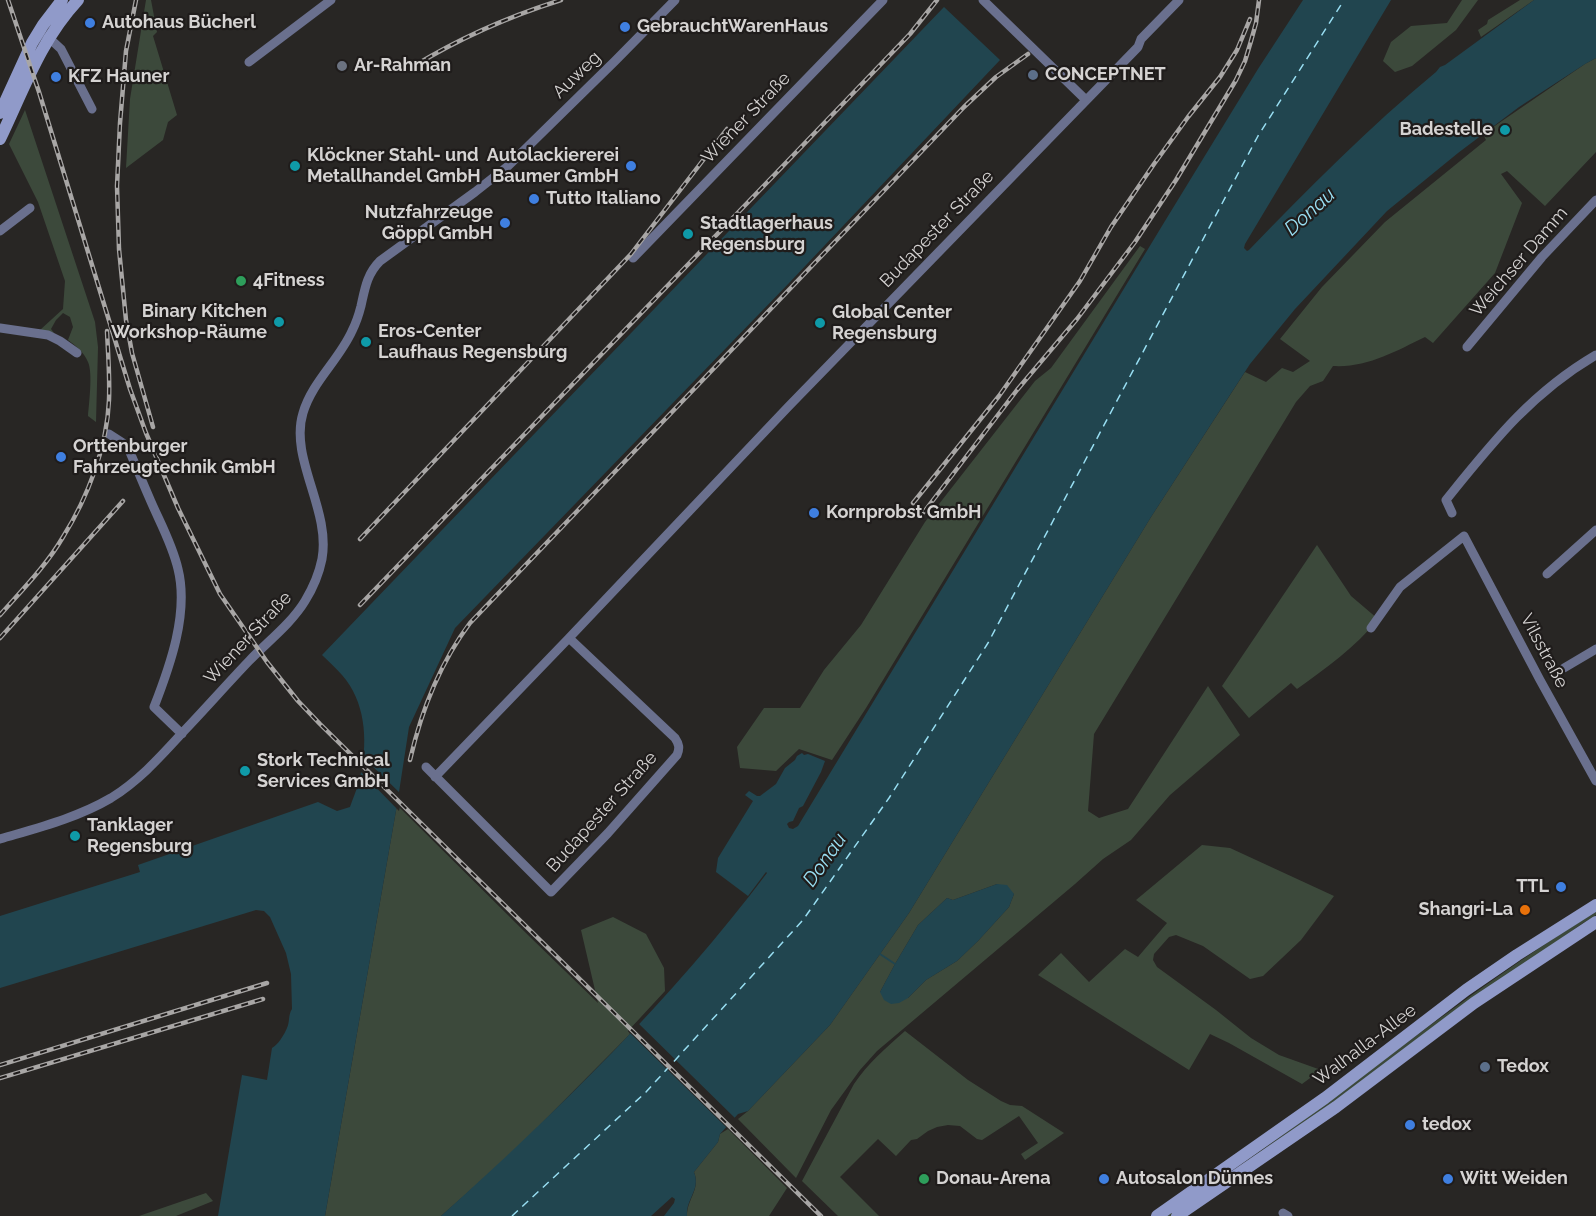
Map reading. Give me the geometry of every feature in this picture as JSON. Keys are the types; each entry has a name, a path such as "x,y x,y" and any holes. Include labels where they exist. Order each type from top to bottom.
{"main road":[{"path":"0,113 32,43 62,0"},
{"path":"0,139 48,38 78,0"},
{"name":"Walhalla-Allee","path":"1157,1216 1324,1098 1466,990 1596,905"},
{"name":"Walhalla-Allee","path":"1177,1216 1336,1107 1474,1003 1596,922"}],"street":[{"path":"249,62 331,0"},
{"name":"Auweg","path":"499,173 615,62 675,0"},
{"name":"Wiener Straße","path":"633,258 884,0"},
{"path":"983,0 1086,100"},
{"name":"Budapester Straße","path":"435,777 788,407 1138,47 1141,39 1179,0"},
{"path":"48,38 61,49 92,109"},
{"name":"Wiener Straße","path":"0,839 74,816 109,799 141,777 298,611 319,572 324,540 323,526 301,446 299,429 308,398 348,339 361,308 369,273 380,261 499,173"},
{"name":"Weichser Damm","path":"1467,347 1542,257 1596,200"},
{"path":"0,231 30,208"},
{"path":"0,328 48,335 63,342 77,353"},
{"path":"1452,513 1446,500 1502,432 1548,387 1596,355"},
{"path":"109,434 129,450 170,543 179,570 180,606 176,644 154,707 182,734"},
{"path":"1546,574 1596,530"},
{"name":"Vilsstraße","path":"1371,628 1400,587 1464,536 1594,775"},
{"name":"Budapester Straße","path":"426,767 551,892 592,850 677,755 679,749 679,743 675,738 569,638"},
{"path":"1564,668 1596,649"}],"green space":[{"path":"146,0 151,0 157,32 153,36 177,115 168,122 163,140 126,168 130,99"},
{"path":"1462,0 1478,0 1456,30 1412,66 1395,72 1383,61 1391,42 1411,26 1447,23"},
{"path":"1520,0 1534,0 1481,37 1478,30 1487,24 1488,20"},
{"path":"1596,58 1596,152 1545,206 1507,171 1501,174 1522,203 1495,273 1433,343 1425,337 1369,361 1333,366 1323,381 1310,386 1296,402 1094,734 1088,811 1099,818 1128,809 1208,686 1240,735 1170,795 1131,840 1103,859 877,1051 831,1110 796,1178 738,1119 830,1025 909,913 1151,517 1245,372 1266,382 1282,368 1293,372 1310,361 1280,339 1322,287 1385,222 1486,140 1483,134","holes":["997,884 1014,894 1009,907 978,941 957,961 926,980 908,998 880,992 918,925 947,898 953,900"]},
{"path":"25,110 95,322 98,347 96,422 88,416 90,380 88,362 82,352 68,340 73,327 70,317 63,313 56,320 51,329 54,333 40,330 63,309 65,281 38,202 9,144"},
{"path":"1140,246 1145,249 866,708 832,760 799,749 776,771 740,768 737,747 764,708 800,708 824,670 861,625 925,522 1035,381 1051,368"},
{"path":"1317,545 1351,596 1378,619 1360,639 1329,665 1297,689 1291,683 1249,718 1222,686"},
{"path":"397,805 598,1003 581,930 613,917 646,934 664,968 665,991 628,1031 630,1034 509,1156 441,1216 325,1216"},
{"path":"1202,845 1230,848 1334,896 1301,940 1263,976 1250,979 1203,946 1176,935 1169,937 1154,954 1153,960 1157,967 1251,1038 1279,1055 1321,1070 1302,1084 1210,1034 1189,1070 1038,975 1061,953 1089,982 1125,949 1138,957 1167,923 1136,900"},
{"path":"1596,912 1596,915 1413,1046 1172,1216 1167,1216 1288,1131 1484,986"},
{"path":"905,1031 968,1080 1001,1101 1010,1105 1022,1106 1064,1133 1025,1160 1021,1154 1038,1143 1019,1116 982,1140 977,1139 960,1126 937,1127 911,1140 896,1156 878,1139 840,1177 879,1216 838,1216 802,1181 859,1076"},
{"path":"728,1129 787,1188 769,1216 687,1216 696,1184 694,1172 718,1142 720,1134"},
{"path":"206,1193 213,1201 176,1216 139,1216"}],"water":[{"name":"Donau","path":"1303,0 1391,0 1245,244 1244,248 1247,251 1340,158 1440,67 1534,0 1596,0 1596,58 1519,107 1387,211 1295,309 1250,364 1151,517 909,913 830,1025 748,1111 738,1114 720,1134 718,1142 694,1172 696,1184 687,1216 664,1216 674,1203 675,1199 672,1197 651,1216 441,1216 571,1095 653,1009 731,920 767,873 748,896 716,872 718,858 753,801 745,795 749,791 760,796 776,784 785,768 802,753 825,761 803,806 799,808 793,821 787,824 793,829 798,826 1165,221"},
{"path":"944,7 1000,60 790,282 455,628 409,727 325,1216 218,1216 242,1075 267,1080 272,1048 286,1031 292,1009 291,974 286,953 270,917 264,911 256,910 0,988 0,916 140,872 138,865 318,802 337,811 350,807 359,781 363,759 363,721 356,696 350,685 322,655"},
{"path":"997,884 1007,885 1014,894 1009,907 978,941 957,961 926,980 908,998 891,1004 884,1000 880,992 918,925 947,898 953,900"}],"pier":[{"path":"360,754 402,795 399,811 358,769"},
{"path":"637,1022 737,1120 728,1129 628,1031"}],"waterway":[{"path":"880,954 895,964"}],"ferry route":[{"path":"512,1216 646,1092 803,920 889,798 988,643 1258,136 1344,0"}],"railway":[{"path":"8,0 39,92 130,389 178,508 220,594 267,662 320,724 821,1216"},
{"path":"136,0 126,51 120,123 117,186 119,249 126,320 132,353 153,427"},
{"path":"414,66 486,28 561,0"},
{"path":"360,605 910,34 937,0"},
{"path":"924,512 1017,390 1077,319 1135,242 1176,180 1245,61 1256,23 1259,0"},
{"path":"913,503 999,396 1080,281 1111,227 1154,164 1220,77 1237,50 1250,19"},
{"path":"410,760 433,689 459,638 470,623 964,107 996,77 1028,54"},
{"path":"360,539 631,254 727,129"},
{"path":"0,615 56,548 72,522 95,471 104,436 109,400 107,331"},
{"path":"0,638 123,501"},
{"path":"0,1065 267,983"},
{"path":"0,1078 263,999"}],"place":[{"name":"Autohaus Bücherl","path":"90,23"},
{"name":"GebrauchtWarenHaus","path":"625,27"},
{"name":"Ar-Rahman","path":"342,66"},
{"name":"CONCEPTNET","path":"1033,75"},
{"name":"KFZ Hauner","path":"56,77"},
{"name":"Badestelle","path":"1505,130"},
{"name":"Klöckner Stahl- und Metallhandel GmbH","path":"295,166"},
{"name":"Autolackiererei Baumer GmbH","path":"631,166"},
{"name":"Tutto Italiano","path":"534,199"},
{"name":"Nutzfahrzeuge Göppl GmbH","path":"505,223"},
{"name":"Stadtlagerhaus Regensburg","path":"688,234"},
{"name":"4Fitness","path":"241,281"},
{"name":"Binary Kitchen Workshop-Räume","path":"279,322"},
{"name":"Global Center Regensburg","path":"820,323"},
{"name":"Eros-Center Laufhaus Regensburg","path":"366,342"},
{"name":"Orttenburger Fahrzeugtechnik GmbH","path":"61,457"},
{"name":"Kornprobst GmbH","path":"814,513"},
{"name":"Stork Technical Services GmbH","path":"245,771"},
{"name":"Tanklager Regensburg","path":"75,836"},
{"name":"TTL","path":"1561,887"},
{"name":"Shangri-La","path":"1525,910"},
{"name":"Tedox","path":"1485,1067"},
{"name":"tedox","path":"1410,1125"},
{"name":"Donau-Arena","path":"924,1179"},
{"name":"Autosalon Dünnes","path":"1104,1179"},
{"name":"Witt Weiden","path":"1448,1179"}]}
